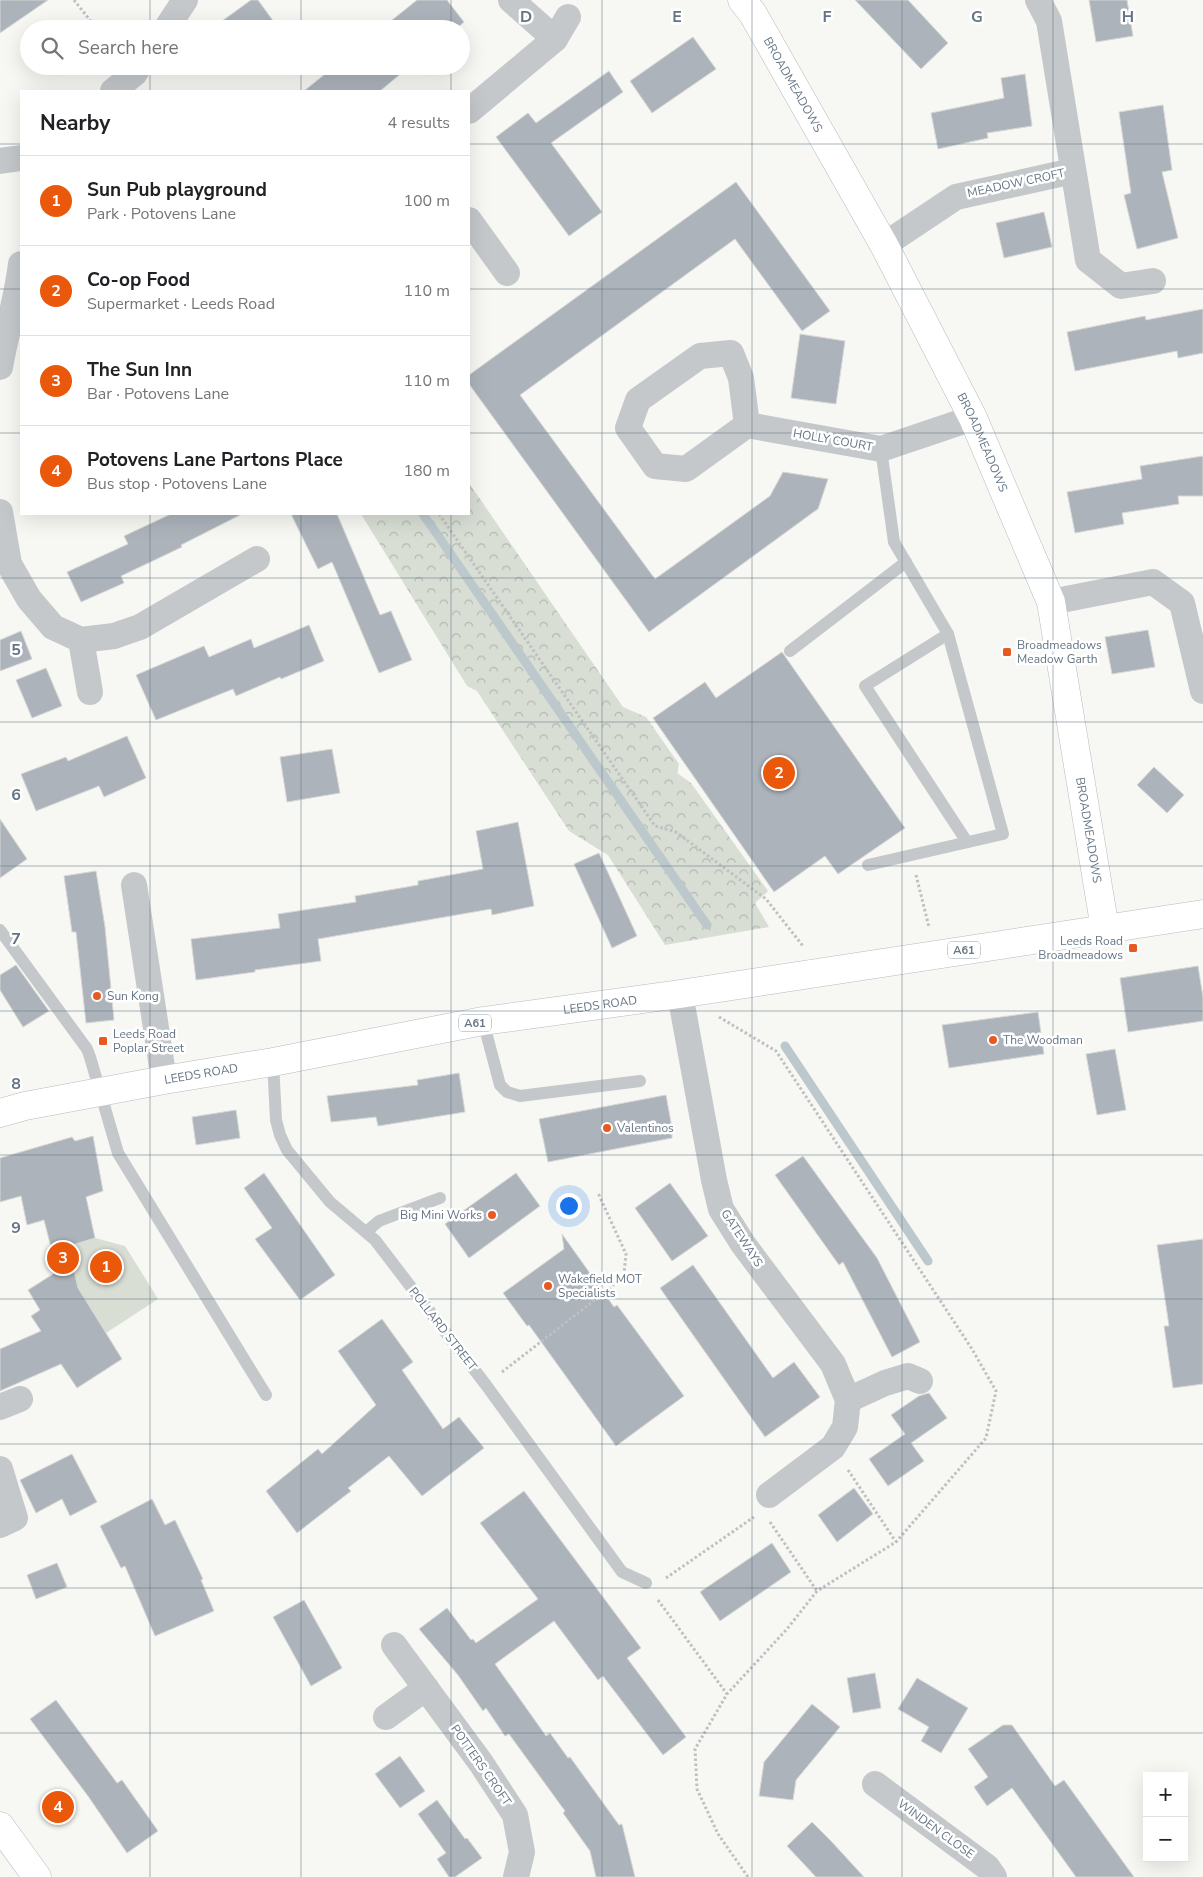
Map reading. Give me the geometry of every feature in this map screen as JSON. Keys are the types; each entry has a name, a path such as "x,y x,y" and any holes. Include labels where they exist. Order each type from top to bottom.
{"main road":[{"name":"BROADMEADOWS","path":"742,0 753,14 884,245 974,418 1051,602 1105,929"},
{"name":"LEEDS ROAD","path":"0,1113 25,1106 273,1062 483,1021 680,994 1203,914"},
{"path":"0,1826 37,1877"}],"street":[{"path":"172,20 186,0"},
{"path":"470,110 561,28 511,0"},
{"name":"MEADOW CROFT","path":"1038,0 1049,21 1088,260 1121,286 1153,281"},
{"path":"114,90 133,75"},
{"name":"MEADOW CROFT","path":"884,245 956,197 1073,171"},
{"path":"470,221 507,273"},
{"path":"8,353 20,273"},
{"path":"731,353 741,378 747,425 686,469 655,466 628,428 638,400 700,356 731,353"},
{"name":"HOLLY COURT","path":"747,425 881,449 974,418"},
{"path":"0,512 9,564 29,599 53,627 81,640 114,636 140,627 258,559"},
{"path":"1051,602 1153,582 1182,603 1203,691"},
{"path":"81,640 90,692"},
{"path":"134,885 164,1080"},
{"name":"GATEWAYS","path":"680,994 721,1210 743,1244 833,1364 848,1400 845,1427 832,1447 766,1503"},
{"path":"848,1400 885,1383 908,1376 920,1381"},
{"path":"0,1469 15,1518 0,1525"},
{"name":"POTTERS CROFT","path":"394,1645 481,1763 515,1815 522,1852 516,1877"},
{"path":"386,1717 426,1688"},
{"name":"WINDEN CLOSE","path":"874,1784 987,1867 994,1877"}],"lane":[{"path":"868,865 1003,834 948,634 894,542 881,449"},
{"path":"790,650 906,562"},
{"path":"948,634 865,686 967,842"},
{"path":"0,930 86,1049 118,1153 266,1395"},
{"path":"483,1021 500,1086 507,1092 520,1096 640,1082"},
{"name":"POLLARD STREET","path":"273,1062 276,1120 287,1150 330,1202 375,1240 486,1385 622,1572 646,1583"},
{"path":"366,1232 379,1221 440,1198"}],"path":[{"path":"74,0 90,20"},
{"path":"440,515 655,826 676,832 766,899 824,972"},
{"path":"912,854 935,955"},
{"path":"680,994 776,1051"},
{"path":"486,1385 609,1289 624,1274 626,1254 598,1193"},
{"path":"832,1447 896,1542"},
{"path":"665,1578 766,1503 817,1591"},
{"path":"646,1583 727,1694 696,1749 697,1789 718,1834 748,1877"}],"green space":[{"path":"470,484 623,707 646,717 679,764 677,773 691,783 768,891 755,903 769,927 665,945 608,855 569,831 477,691 467,686 362,515 470,515"},
{"path":"95,1238 125,1246 158,1299 106,1333 77,1288 69,1246"}],"building":[{"path":"0,0 48,0 0,33"},
{"path":"251,0 258,0 272,20 223,20"},
{"path":"417,0 447,0 462,20 392,20"},
{"path":"855,0 908,0 948,43 921,69"},
{"path":"1089,0 1127,0 1133,36 1096,42"},
{"path":"693,37 716,69 652,113 630,81"},
{"path":"609,71 623,92 551,143 602,212 569,236 496,137 528,113 536,123"},
{"path":"1025,74 1032,126 987,133 988,138 938,149 931,113 1004,98 1001,78"},
{"path":"324,75 399,75 381,90 305,90"},
{"path":"1163,105 1172,170 1162,172 1178,238 1137,249 1124,195 1131,193 1119,112"},
{"path":"736,182 830,311 802,331 735,239 520,395 655,579 770,496 783,472 828,479 818,509 649,632 470,385 470,374"},
{"path":"1044,212 1052,247 1004,258 996,223"},
{"path":"1203,309 1203,353 1178,358 1177,351 1075,371 1067,332 1145,316 1146,320"},
{"path":"800,334 845,341 836,404 791,398"},
{"path":"1203,456 1203,496 1178,496 1179,504 1122,513 1124,524 1075,533 1067,492 1142,479 1140,466"},
{"path":"169,515 240,515 181,545 182,547 121,576 124,583 81,602 67,572 128,544 124,536"},
{"path":"291,515 337,515 380,615 391,611 412,660 379,673 332,562 318,569"},
{"path":"309,625 324,661 236,696 233,689 156,720 136,675 204,646 209,657 251,639 254,648"},
{"path":"1148,630 1155,667 1112,674 1105,637"},
{"path":"21,631 32,659 0,671 0,640"},
{"path":"782,652 905,828 838,874 825,856 774,892 653,718 705,682 716,698"},
{"path":"46,668 62,706 32,718 16,680"},
{"path":"127,736 146,778 104,797 99,786 36,811 21,774 66,757 68,761"},
{"path":"332,749 340,793 287,802 280,757"},
{"path":"1154,767 1184,795 1167,813 1137,785"},
{"path":"0,819 27,859 0,878"},
{"path":"518,822 534,906 492,915 491,909 318,939 321,961 196,980 191,939 280,928 278,914 356,902 355,896 418,885 418,881 483,869 476,831"},
{"path":"599,853 637,936 612,948 574,864"},
{"path":"96,871 105,927 114,1020 86,1023 76,932 72,932 64,876"},
{"path":"16,965 49,1011 23,1027 0,990 0,975"},
{"path":"1198,966 1203,997 1203,1021 1128,1032 1120,978"},
{"name":"The Woodman","path":"1038,1012 1044,1054 949,1068 942,1025"},
{"path":"1115,1049 1126,1110 1097,1115 1086,1054"},
{"path":"459,1073 465,1112 378,1126 376,1117 331,1122 327,1096 418,1085 417,1080"},
{"name":"Valentinos","path":"666,1095 672,1138 548,1162 539,1119"},
{"path":"236,1110 240,1138 196,1145 192,1117"},
{"path":"93,1136 103,1191 86,1197 95,1238 52,1251 44,1220 27,1225 21,1196 0,1202 0,1158 72,1137 75,1141"},
{"path":"803,1156 877,1258 920,1342 892,1357 843,1262 839,1265 775,1175"},
{"path":"264,1173 335,1275 300,1300 255,1239 272,1228 244,1188"},
{"name":"Big Mini Works","path":"516,1173 540,1206 469,1258 445,1224"},
{"path":"670,1183 708,1236 672,1261 635,1208"},
{"path":"562,1234 614,1307 617,1305 684,1396 616,1446 529,1325 527,1326 503,1293 564,1249"},
{"path":"1203,1239 1203,1384 1173,1388 1164,1326 1169,1326 1157,1245"},
{"path":"72,1262 78,1288 122,1359 77,1388 61,1364 0,1391 0,1349 41,1331 31,1316 40,1310 28,1290"},
{"path":"693,1265 773,1378 794,1362 820,1397 765,1437 660,1288"},
{"path":"382,1319 413,1362 402,1370 443,1429 459,1417 484,1448 422,1496 389,1456 348,1488 351,1491 297,1533 266,1491 318,1449 322,1454 376,1405 338,1351"},
{"path":"929,1393 947,1418 911,1443 924,1461 888,1486 869,1459 905,1434 891,1415 919,1396"},
{"path":"72,1454 97,1502 70,1516 62,1499 36,1513 20,1480"},
{"path":"854,1488 873,1514 837,1542 818,1515"},
{"path":"524,1491 641,1648 627,1658 686,1737 663,1755 603,1676 598,1680 554,1621 495,1664 546,1736 550,1733 568,1758 570,1757 619,1825 622,1824 635,1877 596,1877 590,1851 563,1813 565,1811 509,1734 505,1736 486,1708 483,1711 458,1675 419,1629 447,1608 471,1640 473,1639 476,1643 538,1599 480,1523"},
{"path":"152,1499 165,1525 175,1520 203,1579 201,1580 214,1611 155,1636 125,1566 121,1568 100,1526"},
{"path":"772,1543 791,1572 720,1621 700,1592"},
{"path":"57,1563 67,1587 36,1599 27,1575"},
{"path":"304,1600 342,1668 311,1686 273,1617"},
{"path":"875,1673 881,1708 853,1713 847,1678"},
{"path":"917,1678 968,1708 941,1753 921,1741 929,1727 898,1709"},
{"path":"56,1700 117,1783 122,1780 158,1831 127,1853 88,1796 30,1719"},
{"path":"812,1704 840,1727 796,1780 793,1800 759,1796 764,1762"},
{"path":"1003,1725 1012,1725 1055,1786 1064,1780 1134,1877 1076,1877 1012,1788 987,1806 974,1787 988,1777 968,1749"},
{"path":"400,1756 425,1791 400,1808 375,1774"},
{"path":"437,1800 465,1839 467,1838 482,1858 455,1877 449,1877 437,1859 446,1853 418,1814"},
{"path":"812,1822 864,1877 816,1877 787,1846"}],"waterway":[{"path":"424,515 707,925"},
{"path":"785,1046 928,1261"}],"place":[{"name":"Broadmeadows Meadow Garth","path":"1007,652"},
{"name":"Co-op Food","path":"779,773"},
{"name":"Leeds Road Broadmeadows","path":"1133,948"},
{"name":"Sun Kong","path":"97,996"},
{"name":"The Woodman","path":"993,1040"},
{"name":"Leeds Road Poplar Street","path":"103,1041"},
{"name":"Valentinos","path":"607,1128"},
{"name":"Big Mini Works","path":"492,1215"},
{"name":"The Sun Inn","path":"63,1258"},
{"name":"Sun Pub playground","path":"106,1267"},
{"name":"Wakefield MOT Specialists","path":"548,1286"},
{"name":"Potovens Lane Partons Place","path":"58,1807"}]}
